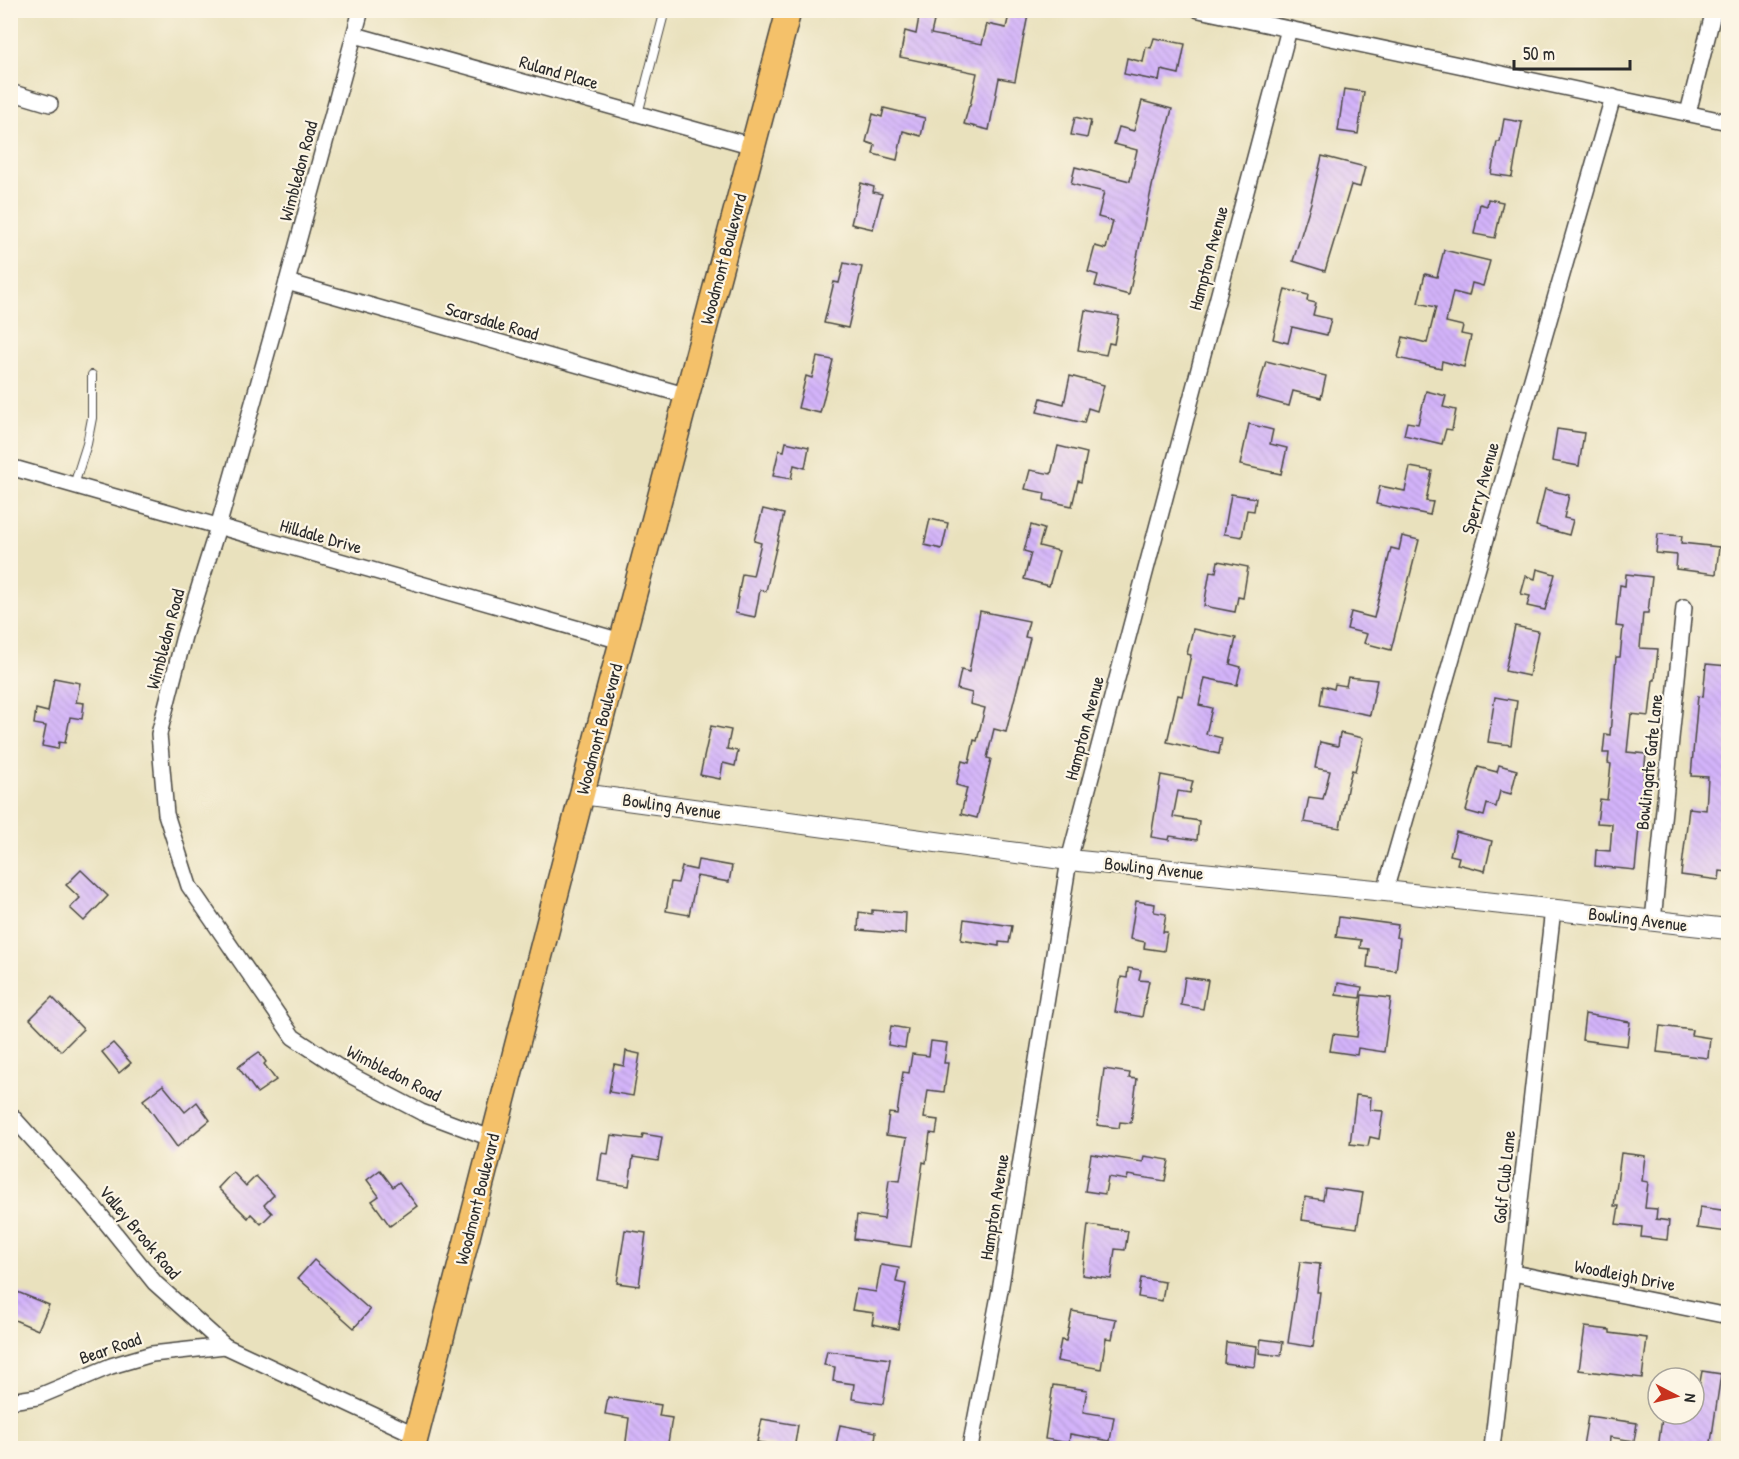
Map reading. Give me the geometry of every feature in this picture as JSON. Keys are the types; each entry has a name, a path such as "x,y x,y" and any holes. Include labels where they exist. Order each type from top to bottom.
{"main road":[{"name":"Woodmont Boulevard","path":"415,1442 621,641 789,10"}],"street":[{"name":"Wimbledon Road","path":"362,10 218,527 184,636 159,734 166,814 189,886 293,1038 352,1076 421,1112 493,1138"},
{"path":"1199,10 1728,122"},
{"path":"1688,113 1714,10"},
{"name":"Hampton Avenue","path":"970,1449 1002,1276 1070,860 1289,29"},
{"name":"Ruland Place","path":"355,35 753,146"},
{"path":"10,92 50,104"},
{"name":"Sperry Avenue","path":"1385,891 1613,97"},
{"name":"Scarsdale Road","path":"287,282 687,396"},
{"name":"Hilldale Drive","path":"10,467 621,641"},
{"name":"Bowlingate Gate Lane","path":"1653,921 1684,607"},
{"name":"Bowling Avenue","path":"582,794 1070,860 1385,891 1728,929"},
{"name":"Golf Club Lane","path":"1492,1449 1553,909"},
{"name":"Valley Brook Road","path":"10,1114 93,1206 155,1283 225,1346 415,1442"},
{"name":"Woodleigh Drive","path":"1513,1273 1728,1316"},
{"name":"Bear Road","path":"10,1401 37,1397 111,1366 152,1354 225,1346"}],"lane":[{"path":"638,114 665,10"},
{"path":"74,485 87,444 92,418 92,375"}],"building":[{"path":"1010,10 1029,10 1015,81 999,78 989,130 964,124 977,73 900,57 905,31 916,34 919,17 934,21 931,34 982,44 987,24 1006,28"},
{"path":"1154,38 1185,44 1179,74 1161,70 1159,81 1124,74 1127,58 1143,62 1146,47 1151,48"},
{"path":"1344,89 1364,92 1358,134 1338,131"},
{"path":"1142,101 1172,109 1154,177 1129,295 1095,286 1098,275 1088,272 1095,246 1106,249 1113,221 1098,217 1104,192 1071,184 1075,167 1130,181 1137,150 1114,144 1119,127 1134,131"},
{"path":"884,108 925,118 921,136 903,131 897,160 873,154 875,145 866,142 873,114 882,117"},
{"path":"1075,117 1091,121 1087,138 1071,135"},
{"path":"1504,119 1522,122 1512,177 1491,174"},
{"path":"1322,156 1365,167 1360,187 1351,185 1325,271 1293,261 1311,203"},
{"path":"861,183 874,187 873,192 882,194 873,229 851,224"},
{"path":"1488,199 1503,202 1495,238 1474,234 1480,204 1487,206"},
{"path":"1444,250 1490,261 1483,286 1472,283 1469,296 1453,292 1446,322 1463,326 1461,334 1471,336 1464,367 1442,361 1441,368 1398,358 1403,337 1427,343 1436,307 1418,303 1425,274 1437,277"},
{"path":"844,263 862,267 848,328 824,323 834,282 839,283"},
{"path":"1285,289 1308,295 1307,301 1316,303 1313,315 1331,319 1327,335 1292,327 1288,343 1273,339"},
{"path":"1085,310 1119,316 1114,344 1109,343 1106,355 1078,350"},
{"path":"817,357 833,360 820,413 798,408 806,376 812,378"},
{"path":"1266,361 1326,376 1321,398 1293,391 1289,406 1256,397"},
{"path":"1070,376 1104,385 1097,411 1088,408 1084,423 1037,412 1041,398 1064,404"},
{"path":"1426,391 1446,396 1443,407 1456,410 1452,430 1446,429 1442,444 1404,435 1407,422 1418,424"},
{"path":"1249,424 1273,430 1270,444 1287,448 1281,474 1240,465"},
{"path":"1557,429 1584,433 1579,466 1552,461"},
{"path":"786,442 809,447 805,468 794,465 791,479 773,476 779,450 784,451"},
{"path":"1058,446 1087,453 1081,482 1078,481 1072,506 1044,500 1045,493 1025,489 1030,470 1051,474"},
{"path":"1410,467 1432,471 1426,501 1433,502 1430,515 1376,504 1380,486 1405,491"},
{"path":"1545,489 1569,495 1564,518 1573,520 1569,535 1536,526"},
{"path":"1231,494 1256,498 1254,511 1247,510 1242,537 1224,534"},
{"path":"763,509 784,514 766,591 760,590 755,617 735,613 742,574 753,576 761,543 754,541"},
{"path":"930,519 948,523 942,549 924,545"},
{"path":"1031,525 1044,529 1039,546 1059,551 1049,586 1024,579 1031,553 1024,551"},
{"path":"1658,534 1682,536 1681,543 1719,547 1716,574 1676,569 1677,555 1656,553"},
{"path":"1402,536 1419,540 1391,650 1364,643 1367,634 1347,629 1351,612 1374,618 1391,548 1399,550"},
{"path":"1218,561 1248,567 1243,598 1238,597 1235,612 1204,606 1210,571 1216,572"},
{"path":"1537,569 1555,574 1545,610 1527,606 1530,596 1521,594 1526,576 1535,579"},
{"path":"1626,574 1652,577 1648,613 1643,613 1640,648 1658,649 1649,716 1631,714 1627,752 1646,754 1635,870 1595,866 1596,850 1610,851 1612,824 1597,823 1600,799 1607,800 1611,764 1608,763 1609,753 1603,753 1605,734 1610,735 1616,657 1620,657 1623,627 1616,626 1620,585 1625,586"},
{"path":"980,611 1029,621 1025,637 1030,638 1006,732 994,729 987,758 991,759 977,818 961,814 967,788 956,785 962,761 969,763 985,708 970,704 972,693 957,689 961,670 969,672"},
{"path":"1515,626 1538,631 1529,676 1505,671"},
{"path":"1193,629 1236,638 1230,664 1241,667 1237,685 1205,678 1199,705 1212,708 1206,734 1222,738 1219,754 1167,742 1178,695 1182,696 1191,655 1187,654"},
{"path":"1706,664 1728,666 1728,808 1724,856 1728,857 1728,872 1720,871 1719,880 1681,875 1689,808 1706,810 1708,777 1691,776 1698,696 1703,697"},
{"path":"1348,677 1377,680 1370,715 1320,705 1323,686 1334,689 1335,684 1346,686"},
{"path":"54,678 80,683 76,702 84,703 82,719 70,717 65,743 59,742 58,749 42,746 46,726 34,724 36,709 48,712"},
{"path":"1495,697 1517,701 1511,745 1488,742"},
{"path":"711,726 731,730 727,749 738,751 735,766 723,763 720,779 700,775"},
{"path":"1340,733 1363,738 1355,771 1352,770 1348,784 1340,828 1304,822 1309,797 1323,799 1330,771 1315,768 1320,742 1338,746"},
{"path":"1499,765 1517,770 1511,794 1500,791 1496,807 1487,804 1484,816 1466,811 1478,767 1497,772"},
{"path":"1161,775 1193,781 1190,793 1178,791 1173,817 1199,821 1197,840 1170,836 1169,840 1151,837"},
{"path":"1456,832 1492,841 1485,871 1457,864 1459,857 1450,855"},
{"path":"698,860 732,866 729,882 697,876 689,915 666,911 671,882 678,883 682,867 696,870"},
{"path":"81,870 108,896 84,921 70,908 80,898 66,885"},
{"path":"1136,901 1155,904 1154,912 1166,914 1163,932 1167,932 1164,951 1144,948 1145,942 1130,939"},
{"path":"872,910 906,913 905,934 858,930 859,912 872,914"},
{"path":"1339,917 1398,925 1396,937 1400,938 1396,971 1367,967 1369,949 1360,948 1361,940 1336,937"},
{"path":"964,919 1012,926 1009,943 999,942 999,946 961,940"},
{"path":"1128,968 1141,970 1139,980 1149,981 1142,1017 1115,1012 1121,977 1127,978"},
{"path":"1185,977 1208,980 1203,1009 1181,1005"},
{"path":"1338,983 1362,987 1360,998 1336,995"},
{"path":"1362,995 1391,998 1384,1052 1358,1048 1357,1055 1330,1051 1333,1034 1357,1037"},
{"path":"52,997 83,1029 61,1051 30,1019"},
{"path":"1585,1014 1630,1022 1627,1046 1582,1040"},
{"path":"891,1026 908,1029 905,1048 888,1045"},
{"path":"1660,1026 1692,1030 1691,1035 1710,1038 1708,1058 1657,1052"},
{"path":"931,1041 947,1043 944,1063 948,1063 944,1092 928,1090 924,1118 938,1120 936,1134 930,1133 926,1163 923,1162 911,1247 854,1239 857,1215 884,1219 889,1180 900,1181 907,1138 886,1135 889,1113 897,1114 903,1072 909,1073 912,1054 929,1056"},
{"path":"113,1043 131,1063 119,1073 102,1052"},
{"path":"626,1051 640,1054 633,1096 609,1092 614,1064 624,1066"},
{"path":"259,1052 266,1062 264,1064 276,1080 257,1093 238,1067"},
{"path":"1104,1069 1130,1073 1129,1078 1137,1079 1131,1123 1120,1122 1119,1128 1097,1125"},
{"path":"163,1085 185,1112 197,1102 210,1120 177,1147 143,1100"},
{"path":"1356,1095 1371,1097 1370,1110 1383,1111 1379,1139 1370,1137 1368,1146 1350,1144"},
{"path":"643,1134 662,1137 658,1161 633,1157 629,1186 598,1181 602,1153 608,1154 611,1135 642,1139"},
{"path":"1621,1153 1645,1156 1642,1181 1648,1182 1645,1208 1657,1209 1656,1219 1669,1221 1667,1240 1641,1237 1642,1227 1616,1224 1619,1206 1614,1206"},
{"path":"1091,1154 1143,1162 1144,1156 1169,1160 1165,1181 1128,1175 1127,1180 1108,1177 1105,1194 1085,1191"},
{"path":"380,1170 393,1187 399,1182 417,1206 390,1226 372,1201 379,1196 367,1180"},
{"path":"233,1172 246,1186 256,1176 274,1195 264,1205 272,1213 261,1224 251,1214 248,1218 218,1188"},
{"path":"1325,1188 1363,1193 1357,1228 1302,1220 1305,1197 1323,1200"},
{"path":"1700,1207 1728,1211 1728,1232 1697,1228"},
{"path":"1088,1225 1128,1231 1125,1250 1115,1249 1111,1279 1082,1275"},
{"path":"625,1230 646,1233 639,1286 617,1283"},
{"path":"314,1260 370,1310 354,1328 298,1278"},
{"path":"1300,1262 1320,1264 1317,1292 1320,1292 1313,1347 1288,1343"},
{"path":"881,1265 899,1268 896,1282 906,1284 898,1329 872,1324 874,1313 852,1310 856,1289 876,1292"},
{"path":"1141,1278 1165,1282 1162,1301 1138,1297"},
{"path":"10,1289 49,1305 38,1330 10,1318"},
{"path":"1072,1311 1116,1319 1112,1339 1106,1338 1101,1369 1057,1361 1061,1340 1066,1341"},
{"path":"1585,1327 1647,1338 1642,1378 1579,1370"},
{"path":"1261,1339 1283,1342 1281,1356 1259,1353"},
{"path":"1226,1342 1257,1346 1255,1367 1224,1363"},
{"path":"827,1351 890,1359 883,1404 852,1399 854,1384 833,1381 835,1367 824,1365"},
{"path":"1706,1372 1721,1374 1710,1449 1658,1449 1661,1426 1706,1426"},
{"path":"1053,1385 1087,1390 1083,1412 1114,1417 1110,1441 1070,1434 1069,1443 1045,1439"},
{"path":"608,1397 661,1405 659,1416 672,1418 667,1449 625,1449 629,1418 605,1414"},
{"path":"1588,1416 1637,1423 1634,1441 1610,1437 1609,1449 1583,1446"},
{"path":"762,1419 798,1425 794,1449 757,1442"},
{"path":"840,1425 876,1432 874,1449 835,1449"}]}
